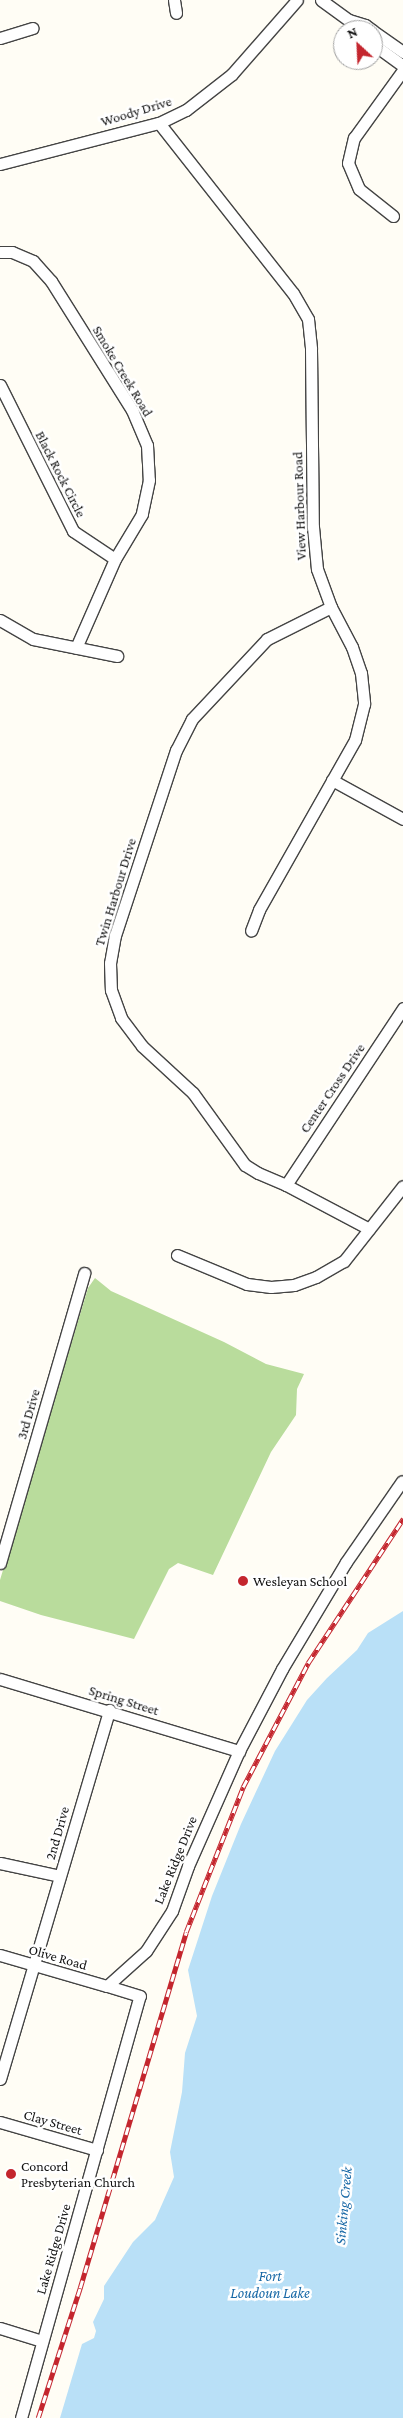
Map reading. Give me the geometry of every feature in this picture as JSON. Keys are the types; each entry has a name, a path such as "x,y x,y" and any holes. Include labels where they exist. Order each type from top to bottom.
{"street":[{"path":"174,0 176,13"},
{"name":"Woody Drive","path":"0,164 159,122 186,110 232,74 297,0"},
{"path":"321,0 346,20"},
{"path":"0,38 32,28"},
{"path":"383,37 403,52"},
{"path":"383,52 403,68 354,138 348,163 359,188 393,216"},
{"name":"View Harbour Road","path":"159,122 293,293 308,319 313,527 317,569 330,607 352,647 361,672 364,704 355,740 260,910 251,931"},
{"name":"Smoke Creek Road","path":"0,252 12,252 33,261 51,281 132,410 147,445 149,480 142,514 115,560 76,648"},
{"name":"Black Rock Circle","path":"0,385 73,531 115,560"},
{"name":"Twin Harbour Drive","path":"330,607 267,639 192,719 176,750 115,935 110,963 111,990 121,1018 142,1046 193,1093 245,1165 370,1229"},
{"path":"0,620 33,639 117,656"},
{"path":"332,780 403,819"},
{"name":"Center Cross Drive","path":"286,1185 403,1008"},
{"path":"176,1255 247,1284 271,1287 294,1285 316,1278 344,1261 403,1186"},
{"name":"3rd Drive","path":"0,1563 84,1273"},
{"name":"Lake Ridge Drive","path":"107,1986 146,1951 172,1911 188,1866 239,1751 282,1669 341,1570 402,1481"},
{"name":"Spring Street","path":"0,1679 109,1710 239,1751"},
{"name":"2nd Drive","path":"0,2079 109,1710"},
{"path":"0,1863 60,1876"},
{"name":"Olive Road","path":"0,1956 107,1986"},
{"name":"Lake Ridge Drive","path":"21,2418 140,1996 107,1986"},
{"name":"Clay Street","path":"0,2122 97,2150"},
{"path":"0,2328 42,2342"}],"green space":[{"path":"95,1278 111,1291 224,1342 266,1364 304,1374 297,1389 296,1415 271,1452 213,1575 178,1563 169,1569 134,1639 41,1615 0,1601 0,1580 88,1288"}],"water":[{"name":"Fort Loudoun Lake","path":"403,1611 403,2418 60,2418 82,2344 94,2338 96,2331 93,2322 104,2299 104,2286 133,2242 155,2220 174,2177 170,2152 182,2092 185,2053 197,2016 188,1970 212,1896 241,1824 275,1751 307,1700 357,1650 368,1633"}],"railway":[{"path":"38,2418 80,2288 186,1932 243,1787 308,1663 403,1519"}],"place":[{"name":"Wesleyan School","path":"243,1581"},
{"name":"Concord Presbyterian Church","path":"11,2174"}],"water label":[{"name":"Sinking Creek","path":"344,2206"}]}
